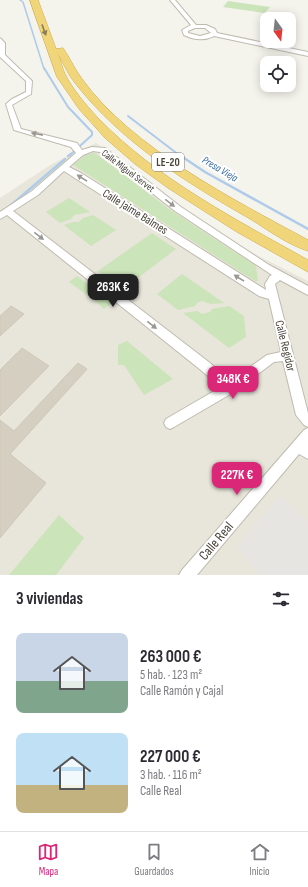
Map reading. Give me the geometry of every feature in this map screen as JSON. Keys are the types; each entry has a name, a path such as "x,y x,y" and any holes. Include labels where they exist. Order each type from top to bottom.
{"highway":[{"name":"LE-20","path":"34,0 56,60 86,102 122,137 199,193 308,257"},
{"name":"LE-20","path":"43,0 58,45 74,75 100,105 131,134 207,188 308,246"},
{"path":"58,45 72,66 95,93 156,145 213,183 308,238"},
{"path":"56,60 62,76 69,87 90,114 115,140 164,178 308,267"}],"street":[{"path":"172,0 194,26"},
{"path":"213,34 214,31 210,28 194,26 185,30 186,34 202,38 213,34 308,54"},
{"name":"Calle Miguel Servet","path":"0,40 2,43 2,56 29,82 30,93 14,100 9,104 18,130 78,149 102,150 178,209 266,267 282,275"},
{"path":"78,149 64,168 34,193 4,214 206,367 230,388"},
{"name":"Calle Jaime Balmes","path":"64,168 78,175 263,293 273,297"},
{"path":"266,267 270,284"},
{"path":"270,284 273,278 282,275 308,291"},
{"name":"Calle Regidor","path":"270,284 302,415 308,421"},
{"path":"170,423 230,388 271,358 287,356"},
{"name":"Calle Real","path":"186,575 303,450 308,434"}],"shaded area":[{"path":"96,143 219,236 308,281 308,575 0,575 0,198 52,164"},
{"path":"280,496 308,522 308,575 260,575 237,547"}],"green space":[{"path":"228,1 270,7 266,12 260,12 223,7"},
{"path":"95,153 169,209 256,266 258,281 255,281 73,165 87,154"},
{"path":"69,198 90,212 74,215 71,219 60,223 46,212"},
{"path":"93,215 116,230 91,246 64,225 79,222 83,218"},
{"path":"152,233 176,249 122,290 98,271"},
{"path":"182,274 224,303 211,304 202,301 197,303 195,306 178,310 157,294"},
{"path":"77,276 112,303 104,309 69,282"},
{"path":"229,306 244,316 246,337 229,348 183,313 197,311 202,314 210,312 212,309"},
{"path":"127,341 173,379 144,395 124,365 118,365 118,345"},
{"path":"59,515 84,538 56,575 9,575"}],"building":[{"path":"11,306 24,314 0,336 0,316"},
{"path":"22,348 49,366 0,416 0,370"},
{"path":"78,363 87,369 10,454 46,483 0,538 0,420 14,431"}],"waterway":[{"name":"Presa Vieja","path":"20,0 23,2 44,69"},
{"name":"Presa Vieja","path":"44,68 68,107 92,132 92,135 70,155"},
{"name":"Presa Vieja","path":"128,116 179,155"},
{"name":"Presa Vieja","path":"178,154 205,172 308,229"},
{"path":"10,206 65,159"}]}
